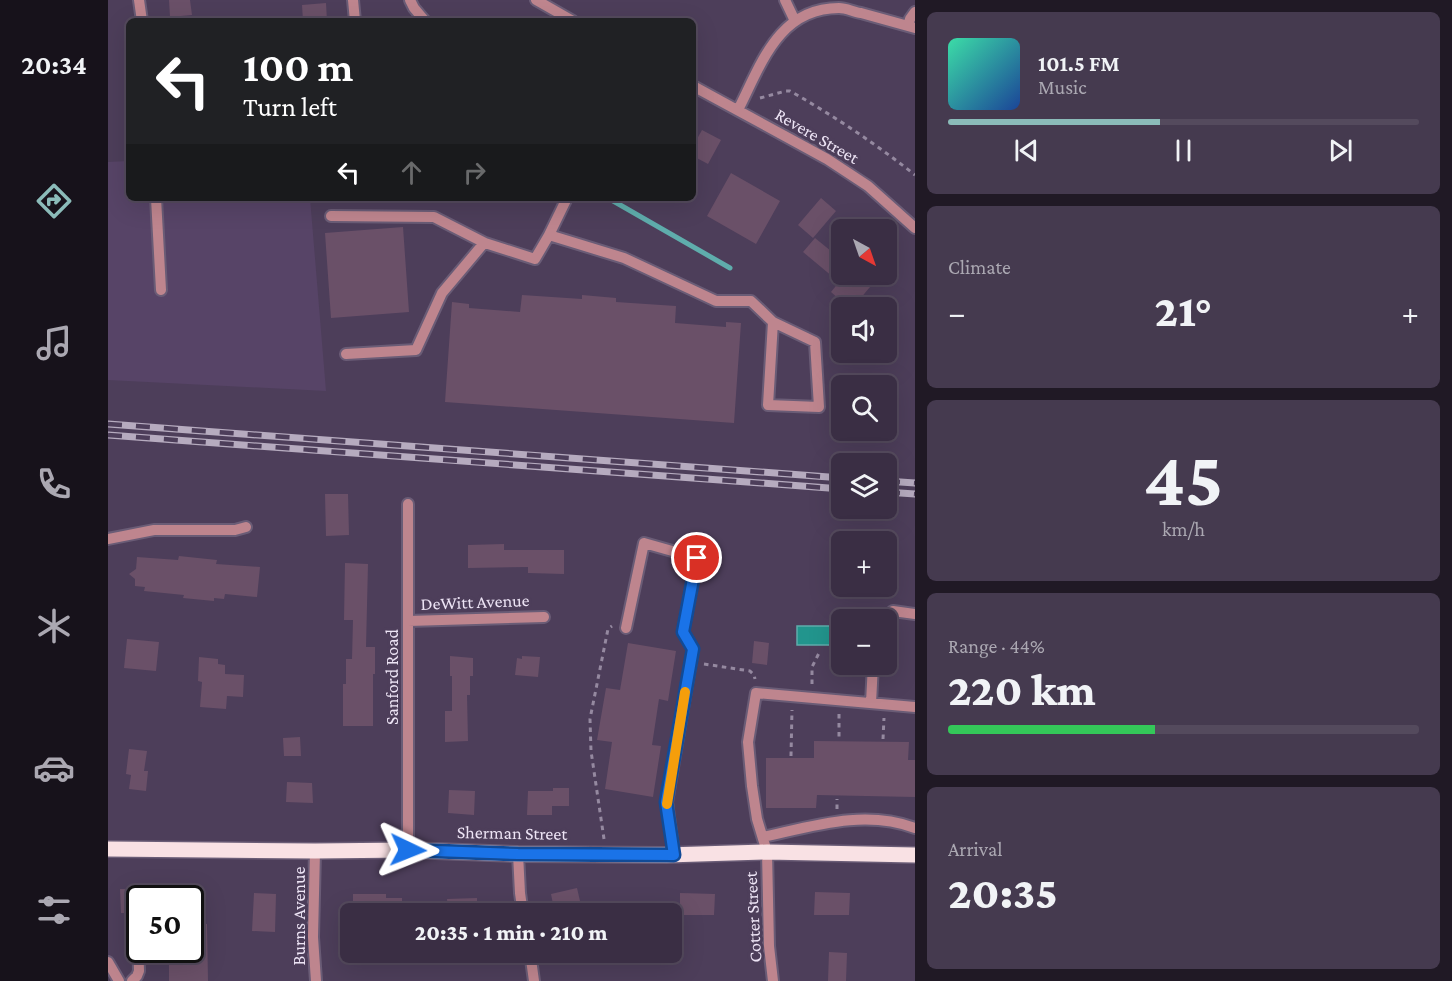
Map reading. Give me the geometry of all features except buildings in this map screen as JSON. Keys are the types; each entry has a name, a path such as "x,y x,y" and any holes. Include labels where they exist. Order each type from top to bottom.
{"main road":[{"name":"Sherman Street","path":"108,849 408,850 518,854 674,855 765,844 915,855"}],"street":[{"path":"139,0 142,18"},
{"path":"353,0 355,18"},
{"path":"410,0 422,18"},
{"path":"536,0 568,18"},
{"path":"785,0 795,21"},
{"path":"738,110 771,46 781,33 803,16 815,11 840,8 912,27 910,19 915,12"},
{"name":"Revere Street","path":"696,88 828,159 868,186 915,228"},
{"path":"156,201 161,290"},
{"path":"331,216 434,217 484,243 534,259 566,201"},
{"path":"549,235 624,258 716,301 752,302 773,322 815,342 819,407 768,405 773,322"},
{"path":"346,354 416,350 442,293 484,243"},
{"name":"Sanford Road","path":"408,504 408,850"},
{"path":"108,539 153,530 235,530 246,527"},
{"path":"626,628 645,543 697,558 683,632 693,649 666,802 674,855"},
{"path":"897,611 915,614"},
{"name":"DeWitt Avenue","path":"408,621 544,617"},
{"path":"871,703 872,675"},
{"path":"756,693 915,707"},
{"name":"Cotter Street","path":"756,693 748,742 757,819 765,844 769,946 773,981"},
{"path":"765,844 837,820 878,819 915,828"},
{"name":"Burns Avenue","path":"315,851 313,937 316,981"},
{"path":"518,854 521,903"},
{"path":"108,962 119,981"},
{"path":"132,981 138,971 138,963"},
{"path":"532,963 534,981"}],"path":[{"path":"755,97 763,98 790,91 817,106 893,158 915,176"},
{"path":"604,843 591,751 590,720 608,629 610,626 626,628"},
{"path":"812,667 820,651"},
{"path":"690,662 750,671 754,675 756,693"},
{"path":"791,756 792,725"},
{"path":"838,726 839,737"},
{"path":"883,729 883,739"}],"shaded area":[{"path":"126,161 126,201 310,201 326,391 108,380 108,162"},
{"path":"797,626 831,626 831,645 797,645"}],"waterway":[{"path":"613,201 730,268"}],"railway":[{"path":"108,424 831,477"},
{"path":"108,435 831,488"},
{"path":"897,482 915,483"},
{"path":"897,493 915,494"}],"slow traffic":[{"path":"667,804 685,692"}],"route":[{"path":"408,850 518,854 674,855 666,802 693,649 683,632 697,558"}]}
